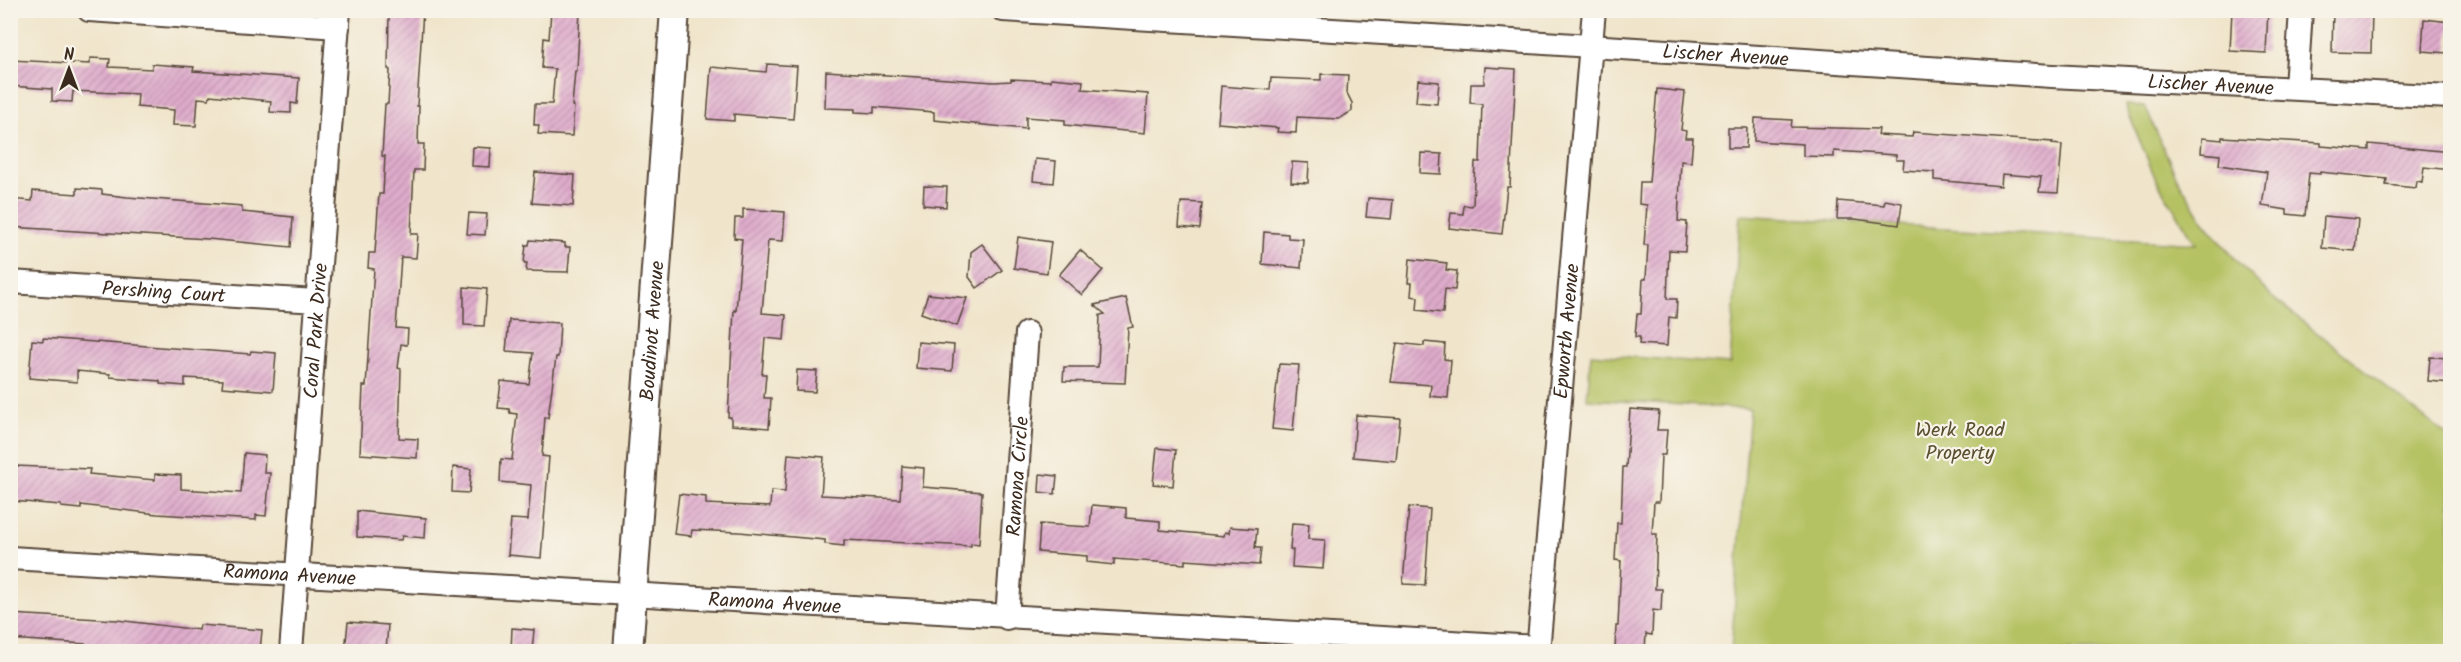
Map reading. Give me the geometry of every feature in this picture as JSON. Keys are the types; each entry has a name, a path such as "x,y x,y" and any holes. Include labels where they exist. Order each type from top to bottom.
{"street":[{"path":"89,10 339,19"},
{"name":"Boudinot Avenue","path":"628,651 675,10"},
{"name":"Lischer Avenue","path":"1003,10 2040,75 2451,97"},
{"name":"Epworth Avenue","path":"1538,649 1594,10"},
{"path":"2296,88 2301,10"},
{"name":"Coral Park Drive","path":"291,651 339,19"},
{"name":"Pershing Court","path":"10,282 317,301"},
{"name":"Ramona Circle","path":"1007,618 1027,333"},
{"name":"Ramona Avenue","path":"10,558 296,577 1538,649"}],"green space":[{"name":"Werk Road Property","path":"2125,105 2145,106 2177,178 2204,222 2272,297 2450,438 2450,651 1731,651 1750,409 1587,399 1591,354 1730,364 1740,215 2196,244 2156,180"}],"building":[{"path":"397,10 423,10 417,106 419,106 418,144 424,144 423,170 414,170 411,234 418,234 416,258 401,257 396,328 408,329 407,345 401,344 398,368 401,369 399,438 418,439 417,458 360,454 363,386 366,386 374,269 368,268 369,253 375,253 379,194 383,194 385,156 382,156 385,104 388,104 390,70 388,69 389,15 396,16"},
{"path":"551,10 580,10 577,71 575,71 572,106 574,106 572,136 538,134 539,125 534,125 535,104 552,104 555,69 542,68 544,38 549,39"},
{"path":"2232,10 2268,10 2266,53 2230,51"},
{"path":"2333,10 2372,10 2371,53 2332,52"},
{"path":"2424,19 2450,22 2448,53 2422,51"},
{"path":"90,58 110,59 109,67 152,69 152,64 194,67 193,71 299,78 297,104 291,103 291,113 270,112 271,101 210,95 209,99 198,98 196,126 173,125 174,110 137,107 138,94 73,91 72,102 52,101 52,89 10,86 10,60 90,64"},
{"path":"767,64 797,66 793,119 734,114 734,121 707,119 711,67 766,72"},
{"path":"1485,67 1516,69 1510,187 1507,187 1502,234 1449,228 1451,213 1463,214 1464,205 1472,206 1473,204 1475,162 1480,162 1482,104 1470,103 1471,84 1484,84"},
{"path":"826,71 994,82 1011,81 1011,79 1051,81 1051,78 1083,81 1082,89 1148,94 1145,133 1065,125 1065,120 1026,117 1026,129 934,120 934,112 874,107 874,113 855,112 855,109 825,108"},
{"path":"1321,74 1348,75 1347,93 1352,103 1352,111 1339,119 1297,117 1296,133 1277,132 1278,128 1218,123 1221,86 1270,90 1271,78 1321,80"},
{"path":"1418,80 1439,82 1437,104 1416,102"},
{"path":"1657,89 1685,92 1681,130 1686,131 1685,138 1693,138 1691,162 1681,161 1678,221 1687,222 1685,251 1669,250 1667,299 1677,299 1676,318 1669,317 1667,346 1639,344 1640,337 1635,337 1637,314 1641,314 1643,279 1646,279 1648,245 1644,245 1647,205 1639,204 1640,182 1649,182"},
{"path":"1755,118 1792,120 1791,127 1879,129 1878,135 1912,137 1913,132 2053,142 2052,144 2062,145 2058,193 2039,192 2041,177 2002,174 2001,186 1934,180 1934,172 1903,170 1904,160 1896,160 1896,155 1834,151 1834,157 1803,156 1803,144 1754,141"},
{"path":"1728,128 1747,128 1746,148 1728,148"},
{"path":"2222,137 2321,143 2321,146 2369,150 2369,144 2451,152 2451,170 2424,167 2422,182 2417,181 2416,188 2386,185 2387,179 2320,172 2320,174 2309,173 2305,216 2287,214 2287,210 2262,206 2267,172 2219,165 2220,155 2201,153 2202,138 2222,140"},
{"path":"473,147 491,148 490,167 472,166"},
{"path":"1421,153 1442,154 1441,174 1420,173"},
{"path":"1035,159 1056,161 1054,183 1033,181"},
{"path":"1292,162 1309,163 1308,183 1291,182"},
{"path":"535,172 575,175 573,206 532,203"},
{"path":"924,186 947,187 946,207 923,205"},
{"path":"77,188 102,190 102,194 127,197 242,206 242,212 293,217 291,247 208,239 10,227 10,199 32,201 33,191 77,194"},
{"path":"1368,198 1393,200 1391,219 1366,217"},
{"path":"1885,200 1902,203 1899,225 1837,219 1838,201 1884,205"},
{"path":"1181,202 1202,203 1200,229 1179,227"},
{"path":"743,209 785,212 783,241 768,240 762,313 786,315 784,340 765,338 762,374 766,374 764,398 771,398 769,428 731,425 731,417 728,417 734,310 736,311 742,239 734,238 735,218 743,218"},
{"path":"469,213 487,214 485,235 467,234"},
{"path":"2324,216 2358,219 2355,251 2322,248"},
{"path":"1264,232 1288,234 1288,238 1303,239 1301,268 1262,264"},
{"path":"1018,237 1051,242 1047,273 1014,268"},
{"path":"530,240 565,243 565,247 570,247 568,272 526,271 527,263 524,263 526,245 529,245"},
{"path":"982,244 1002,270 977,288 969,277 971,252"},
{"path":"1080,250 1103,270 1082,295 1059,275"},
{"path":"1410,259 1447,263 1446,270 1457,271 1455,290 1445,289 1443,313 1417,310 1418,297 1411,296 1412,283 1408,283"},
{"path":"464,287 487,289 484,326 464,325"},
{"path":"928,294 967,298 957,326 921,313"},
{"path":"1126,298 1133,327 1128,328 1125,383 1063,381 1064,367 1098,367 1100,315 1105,314 1094,305"},
{"path":"509,320 560,323 558,357 556,357 548,418 545,417 542,456 549,457 541,558 508,555 511,519 528,520 531,485 500,482 501,459 512,460 517,414 510,413 509,409 498,408 501,381 529,384 533,353 506,351"},
{"path":"43,338 250,354 251,351 276,353 273,391 222,387 223,380 185,378 185,386 77,371 77,382 29,378 32,340 43,341"},
{"path":"918,342 954,345 952,371 916,368"},
{"path":"1424,342 1445,344 1444,359 1451,360 1448,398 1430,396 1431,385 1391,382 1397,343 1424,346"},
{"path":"2430,357 2451,358 2451,383 2428,381"},
{"path":"1279,364 1299,365 1293,431 1272,429"},
{"path":"797,370 817,371 815,392 796,391"},
{"path":"1630,409 1659,411 1657,430 1667,430 1665,455 1661,455 1659,502 1654,502 1652,534 1657,534 1655,589 1662,589 1661,611 1653,610 1652,635 1646,634 1645,651 1615,651 1621,561 1615,560 1617,523 1621,523 1623,467 1626,467"},
{"path":"1356,415 1400,418 1396,461 1353,457"},
{"path":"1157,448 1176,450 1173,486 1153,484"},
{"path":"244,453 265,455 264,473 270,473 266,516 256,515 256,520 157,514 81,505 81,509 12,501 15,466 90,469 89,474 155,480 155,474 181,475 181,489 241,493"},
{"path":"788,454 824,457 821,495 900,499 902,466 924,468 923,487 982,492 979,544 971,543 971,546 844,540 844,546 825,544 825,540 739,532 692,530 691,536 674,534 679,494 706,497 706,504 770,507 771,491 785,492"},
{"path":"453,467 471,469 469,493 452,492"},
{"path":"1040,474 1057,476 1055,494 1039,492"},
{"path":"1092,505 1126,508 1126,518 1160,521 1160,530 1224,536 1225,532 1229,533 1230,527 1257,529 1255,548 1261,548 1259,565 1185,560 1185,564 1114,559 1114,565 1087,562 1087,556 1038,552 1040,524 1090,527"},
{"path":"1409,507 1430,509 1425,585 1403,584"},
{"path":"357,511 426,518 425,538 402,536 401,540 357,537"},
{"path":"1292,523 1309,524 1308,539 1325,540 1323,569 1292,567 1293,550 1290,549"},
{"path":"10,614 117,620 199,630 200,625 262,630 260,651 118,651 84,649 85,644 10,639"},
{"path":"348,622 388,625 386,651 345,651"},
{"path":"512,628 534,630 532,651 511,651"}]}
